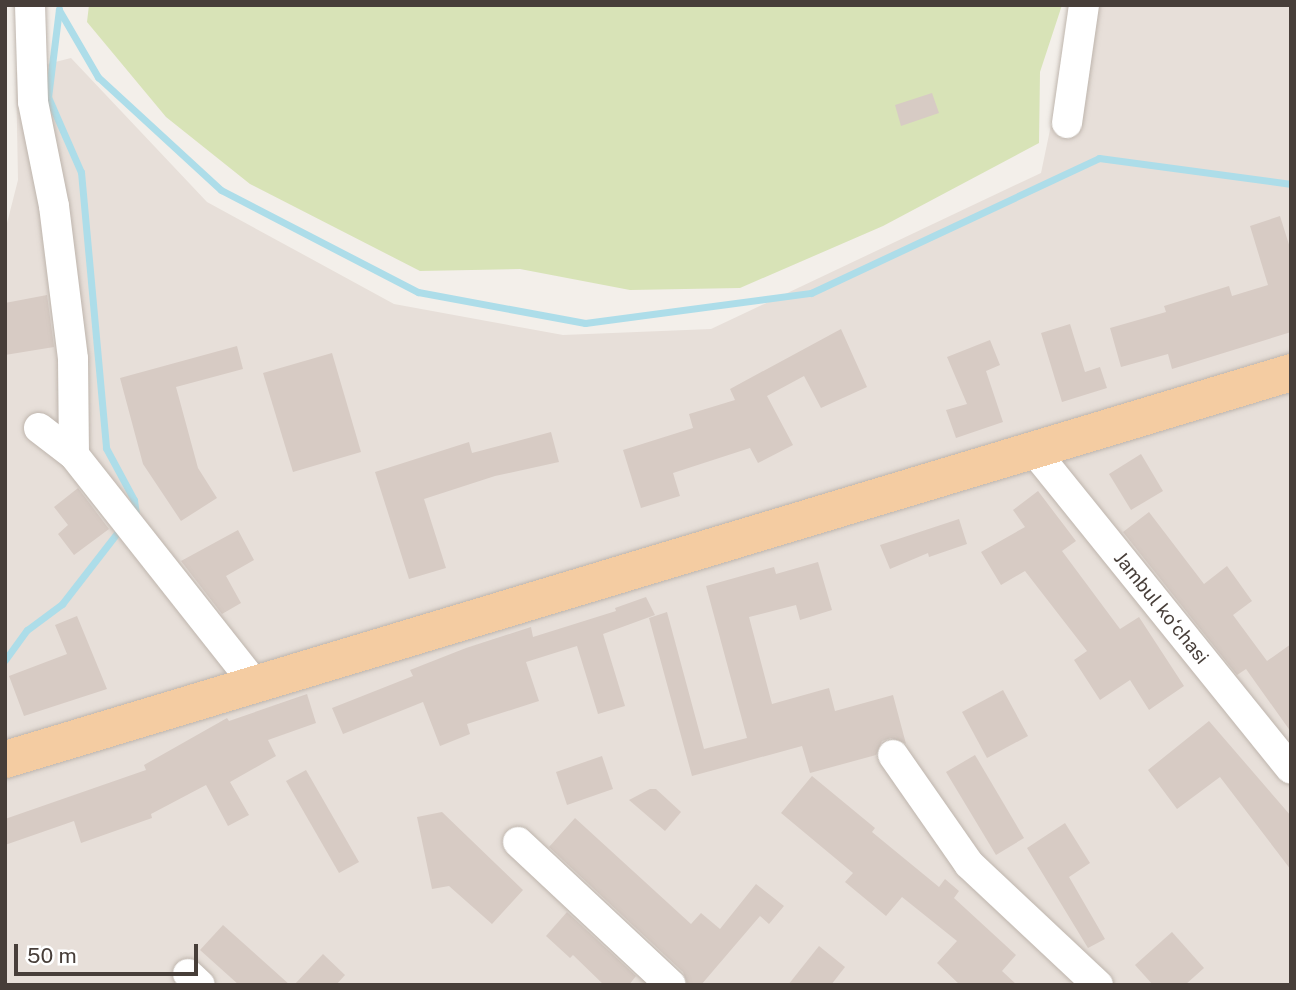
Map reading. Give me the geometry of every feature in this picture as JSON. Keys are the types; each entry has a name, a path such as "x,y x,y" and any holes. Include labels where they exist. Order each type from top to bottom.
{"main road":[{"path":"5,759 1291,372"}],"street":[{"path":"30,5 33,102 54,206 73,359 74,455"},
{"path":"1067,123 1084,5"},
{"path":"39,428 74,455 255,684"},
{"name":"Jambul ko‘chasi","path":"1032,448 1291,769"},
{"path":"893,755 969,864 1098,985"},
{"path":"518,842 671,985"}],"shaded area":[{"path":"1076,5 1291,5 1291,985 5,985 5,231 18,180 16,72 71,58 207,202 394,304 563,335 711,329 1041,173"}],"green space":[{"path":"89,5 1062,5 1040,72 1039,143 883,226 740,288 630,290 520,269 420,271 250,184 166,117 87,22"}],"building":[{"path":"932,93 939,113 901,126 895,105"},
{"path":"1280,216 1291,251 1291,332 1172,369 1168,354 1121,367 1110,328 1166,312 1164,306 1229,286 1232,296 1268,285 1250,226"},
{"path":"47,295 54,347 5,355 5,303"},
{"path":"1070,324 1085,372 1100,367 1107,388 1062,402 1041,333"},
{"path":"841,329 867,387 821,408 804,376 767,396 793,445 758,463 750,448 673,473 680,496 641,508 623,450 693,428 689,414 735,400 730,389"},
{"path":"990,340 1000,365 986,371 1003,422 956,438 946,410 967,404 947,357"},
{"path":"237,346 243,369 176,387 198,468 217,498 181,521 143,464 120,378"},
{"path":"332,353 361,452 293,472 263,373"},
{"path":"551,432 559,462 495,476 424,499 446,568 409,579 375,472 469,442 472,453"},
{"path":"1141,454 1163,491 1131,510 1109,474"},
{"path":"78,488 109,529 74,555 58,534 68,525 54,507"},
{"path":"1038,491 1076,541 1062,551 1120,629 1139,617 1184,686 1149,710 1130,680 1100,700 1074,660 1087,651 1025,571 1001,585 981,552 1025,527 1013,510"},
{"path":"1149,512 1204,584 1227,566 1252,601 1233,615 1267,661 1291,644 1291,732 1246,669 1237,675 1123,532"},
{"path":"959,519 967,544 929,557 928,553 890,569 880,545"},
{"path":"238,530 254,560 226,576 241,603 222,614 181,561"},
{"path":"818,562 832,610 800,620 796,605 749,617 772,704 829,688 835,711 893,695 906,744 891,738 882,741 876,755 810,773 802,746 692,776 649,618 667,612 704,749 747,738 706,586 774,567 776,574"},
{"path":"646,597 655,615 603,634 625,706 598,714 577,646 526,662 539,701 467,724 470,734 440,746 423,702 343,734 332,708 413,676 410,670 466,648 531,627 533,637 616,611 615,608"},
{"path":"77,616 107,689 24,716 9,676 67,654 55,625"},
{"path":"1003,690 1028,736 987,758 962,712"},
{"path":"307,694 316,723 268,740 276,756 230,782 249,815 228,826 206,785 151,814 152,818 81,843 74,821 5,845 5,819 146,770 144,765 227,718 229,721"},
{"path":"1209,721 1291,816 1291,870 1220,777 1177,809 1148,770"},
{"path":"975,755 1024,838 996,855 946,772"},
{"path":"602,756 613,789 567,805 556,772"},
{"path":"306,770 359,862 339,873 286,781"},
{"path":"812,776 875,828 872,832 939,887 945,879 959,891 954,898 1016,955 1002,971 1017,985 960,985 937,963 957,941 902,897 886,916 845,882 853,873 781,813"},
{"path":"650,789 656,789 681,812 665,831 629,800"},
{"path":"442,812 523,890 492,924 449,886 432,889 417,817"},
{"path":"575,818 691,924 701,913 720,929 756,884 784,906 769,924 760,916 701,985 688,985 683,972 549,847"},
{"path":"1065,823 1090,863 1069,877 1105,939 1088,948 1027,848"},
{"path":"567,912 636,976 629,985 604,985 573,955 570,958 546,936"},
{"path":"223,925 290,985 239,985 200,950"},
{"path":"1172,932 1204,968 1185,985 1153,985 1135,965"},
{"path":"819,946 845,967 831,985 788,985"},
{"path":"323,954 345,975 336,985 294,985"}],"waterway":[{"path":"59,9 48,97 81,172 106,448 134,500 136,514"},
{"path":"59,10 98,77 221,190 418,292 585,323 811,293 1099,158 1291,184"},
{"path":"5,660 27,630 62,604 117,533"}]}
